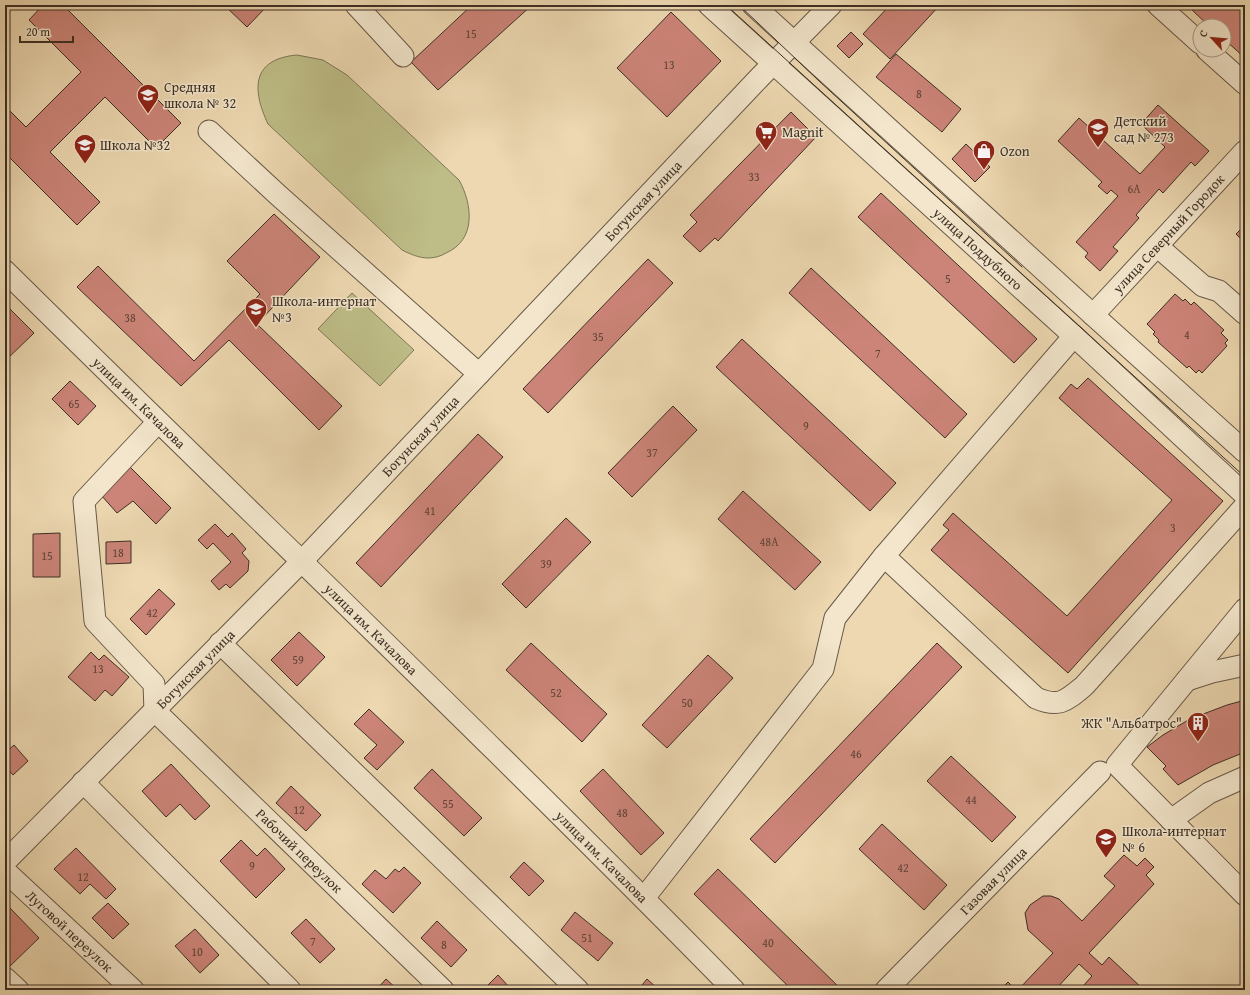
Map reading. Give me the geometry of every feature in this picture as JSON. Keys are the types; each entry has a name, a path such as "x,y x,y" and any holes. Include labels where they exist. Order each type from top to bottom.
{"street":[{"path":"356,5 403,56"},
{"name":"улица Поддубного","path":"709,5 1074,336 1245,495"},
{"name":"улица Поддубного","path":"753,5 1093,316 1245,452"},
{"name":"Богунская улица","path":"5,862 303,560 773,64 831,5"},
{"path":"1158,5 1192,36"},
{"path":"1216,58 1245,84"},
{"path":"209,131 278,195 479,374"},
{"name":"улица Северный Городок","path":"1093,316 1245,151"},
{"path":"1157,246 1203,286 1219,291 1245,314"},
{"name":"улица им. Качалова","path":"5,271 158,422 303,560 644,898 734,990"},
{"path":"644,898 823,669 835,618 884,556 1074,336"},
{"path":"155,711 154,684 95,622 84,501 158,422"},
{"path":"884,556 1036,698 1053,704 1064,702 1084,686 1245,506"},
{"path":"1245,609 1116,765 1245,895"},
{"path":"220,643 578,990"},
{"path":"1186,680 1212,672 1245,665"},
{"name":"Рабочий переулок","path":"155,711 443,990"},
{"name":"Газовая улица","path":"886,990 1100,772"},
{"path":"1171,820 1209,793 1245,777"},
{"path":"83,782 290,990"},
{"name":"Луговой переулок","path":"5,871 133,990"},
{"path":"5,978 18,990"}],"shaded area":[{"path":"297,55 323,60 347,75 459,180 467,200 469,221 463,240 456,247 442,255 431,258 418,257 402,250 268,124 259,99 259,78 263,70 271,63 282,58"},
{"path":"352,293 414,350 380,386 318,329"}],"building":[{"name":"Средняя школа № 32","path":"43,5 63,5 181,123 156,148 105,97 50,152 100,202 77,225 5,153 5,106 26,127 81,72 29,20"},
{"path":"224,5 268,5 247,27"},
{"path":"472,5 532,5 438,90 411,62"},
{"path":"890,5 940,5 890,59 863,34"},
{"path":"1194,5 1245,6 1245,58 1232,46 1232,18 1201,18 1191,9"},
{"path":"671,12 721,61 667,117 617,68"},
{"path":"851,32 863,44 849,58 837,46"},
{"path":"896,54 961,109 942,132 876,77"},
{"path":"1158,105 1209,151 1195,166 1191,162 1163,193 1159,189 1136,215 1139,218 1113,247 1118,251 1100,271 1085,257 1088,253 1076,242 1118,196 1111,190 1107,194 1098,186 1102,182 1058,141 1079,118 1140,174 1165,147 1141,124"},
{"path":"791,112 816,137 718,241 715,238 700,252 683,236 697,222 690,215"},
{"path":"966,144 990,167 975,182 952,159"},
{"path":"881,193 1037,339 1014,363 858,217"},
{"path":"274,214 320,257 257,324 342,406 319,430 229,340 181,386 77,287 98,266 194,361 260,294 227,261"},
{"path":"1245,225 1245,243 1236,234"},
{"path":"648,259 673,283 548,413 523,389"},
{"path":"811,268 967,414 945,438 789,293"},
{"path":"1175,294 1183,301 1185,299 1191,305 1194,302 1224,330 1221,333 1228,340 1225,343 1227,346 1202,373 1199,370 1196,373 1189,366 1187,368 1158,342 1159,340 1153,334 1155,332 1147,324"},
{"path":"5,304 34,333 5,361"},
{"path":"742,339 896,483 870,511 716,367"},
{"path":"1088,378 1223,501 1068,673 931,550 949,530 943,525 953,513 1067,616 1172,500 1059,398 1071,384 1077,389"},
{"path":"70,381 96,406 78,425 52,399"},
{"path":"673,406 697,430 632,497 608,473"},
{"path":"478,434 503,457 381,587 356,563"},
{"path":"130,467 171,508 156,524 133,501 117,513 101,495"},
{"path":"743,491 821,562 795,590 718,519"},
{"path":"566,518 591,542 526,608 502,584"},
{"path":"215,524 228,537 232,533 246,549 242,553 249,561 248,571 230,588 226,584 219,590 211,581 231,562 213,543 207,549 198,540"},
{"path":"60,533 60,577 33,577 33,534"},
{"path":"131,541 131,563 106,564 106,542"},
{"path":"159,589 175,604 146,635 130,619"},
{"path":"299,632 325,657 297,686 271,660"},
{"path":"531,643 607,714 582,742 506,670"},
{"path":"937,643 962,667 775,863 750,839"},
{"path":"91,652 99,660 104,655 129,677 112,696 105,690 95,701 68,677"},
{"path":"708,655 733,678 667,748 642,725"},
{"name":"ЖК \"Альбатрос\"","path":"1245,700 1245,752 1213,765 1178,785 1163,769 1166,766 1147,747 1163,735 1190,719"},
{"path":"369,709 404,742 377,770 364,758 377,745 354,724"},
{"path":"14,745 28,761 13,775 5,766 5,753"},
{"path":"951,756 1016,817 992,842 927,781"},
{"path":"171,764 210,806 195,820 180,804 166,817 142,791"},
{"path":"432,769 482,818 464,836 414,788"},
{"path":"603,769 664,833 641,855 580,791"},
{"path":"291,786 321,815 306,831 276,803"},
{"path":"882,824 947,885 924,910 859,849"},
{"path":"241,840 257,856 265,848 285,869 256,898 220,861"},
{"path":"76,848 116,889 106,899 90,884 80,894 54,869"},
{"path":"1124,855 1137,866 1145,858 1154,867 1146,875 1154,884 1089,953 1102,965 1109,957 1144,990 1090,990 1084,985 1092,976 1079,964 1055,990 1018,990 1053,953 1028,930 1025,913 1030,905 1043,896 1051,896 1059,899 1082,921 1115,886 1104,876"},
{"path":"524,862 544,881 529,896 510,877"},
{"path":"404,867 421,883 393,913 362,884 375,870 386,879 395,869 399,872"},
{"path":"718,869 842,990 792,990 694,894"},
{"path":"108,903 129,924 113,939 92,918"},
{"path":"10,908 39,938 7,969 5,967 5,936 7,934 5,932 5,913"},
{"path":"575,912 613,943 598,961 561,930"},
{"path":"306,919 335,949 320,963 291,933"},
{"path":"437,921 467,950 451,967 421,938"},
{"path":"195,929 219,955 200,973 175,946"},
{"path":"498,975 512,990 483,990"},
{"path":"386,979 398,990 376,990"},
{"path":"647,979 659,990 638,990"},
{"path":"1008,982 1016,990 1000,990"}],"tram line":[{"path":"726,5 1245,477"},
{"path":"739,5 818,80 1022,267"}],"place":[{"name":"Средняя школа № 32","path":"148,114"},
{"name":"Детский сад № 273","path":"1098,148"},
{"name":"Magnit","path":"766,152"},
{"name":"Школа №32","path":"85,164"},
{"name":"Ozon","path":"984,170"},
{"name":"Школа-интернат №3","path":"256,328"},
{"name":"ЖК \"Альбатрос\"","path":"1198,742"},
{"name":"Школа-интернат № 6","path":"1106,858"}]}
